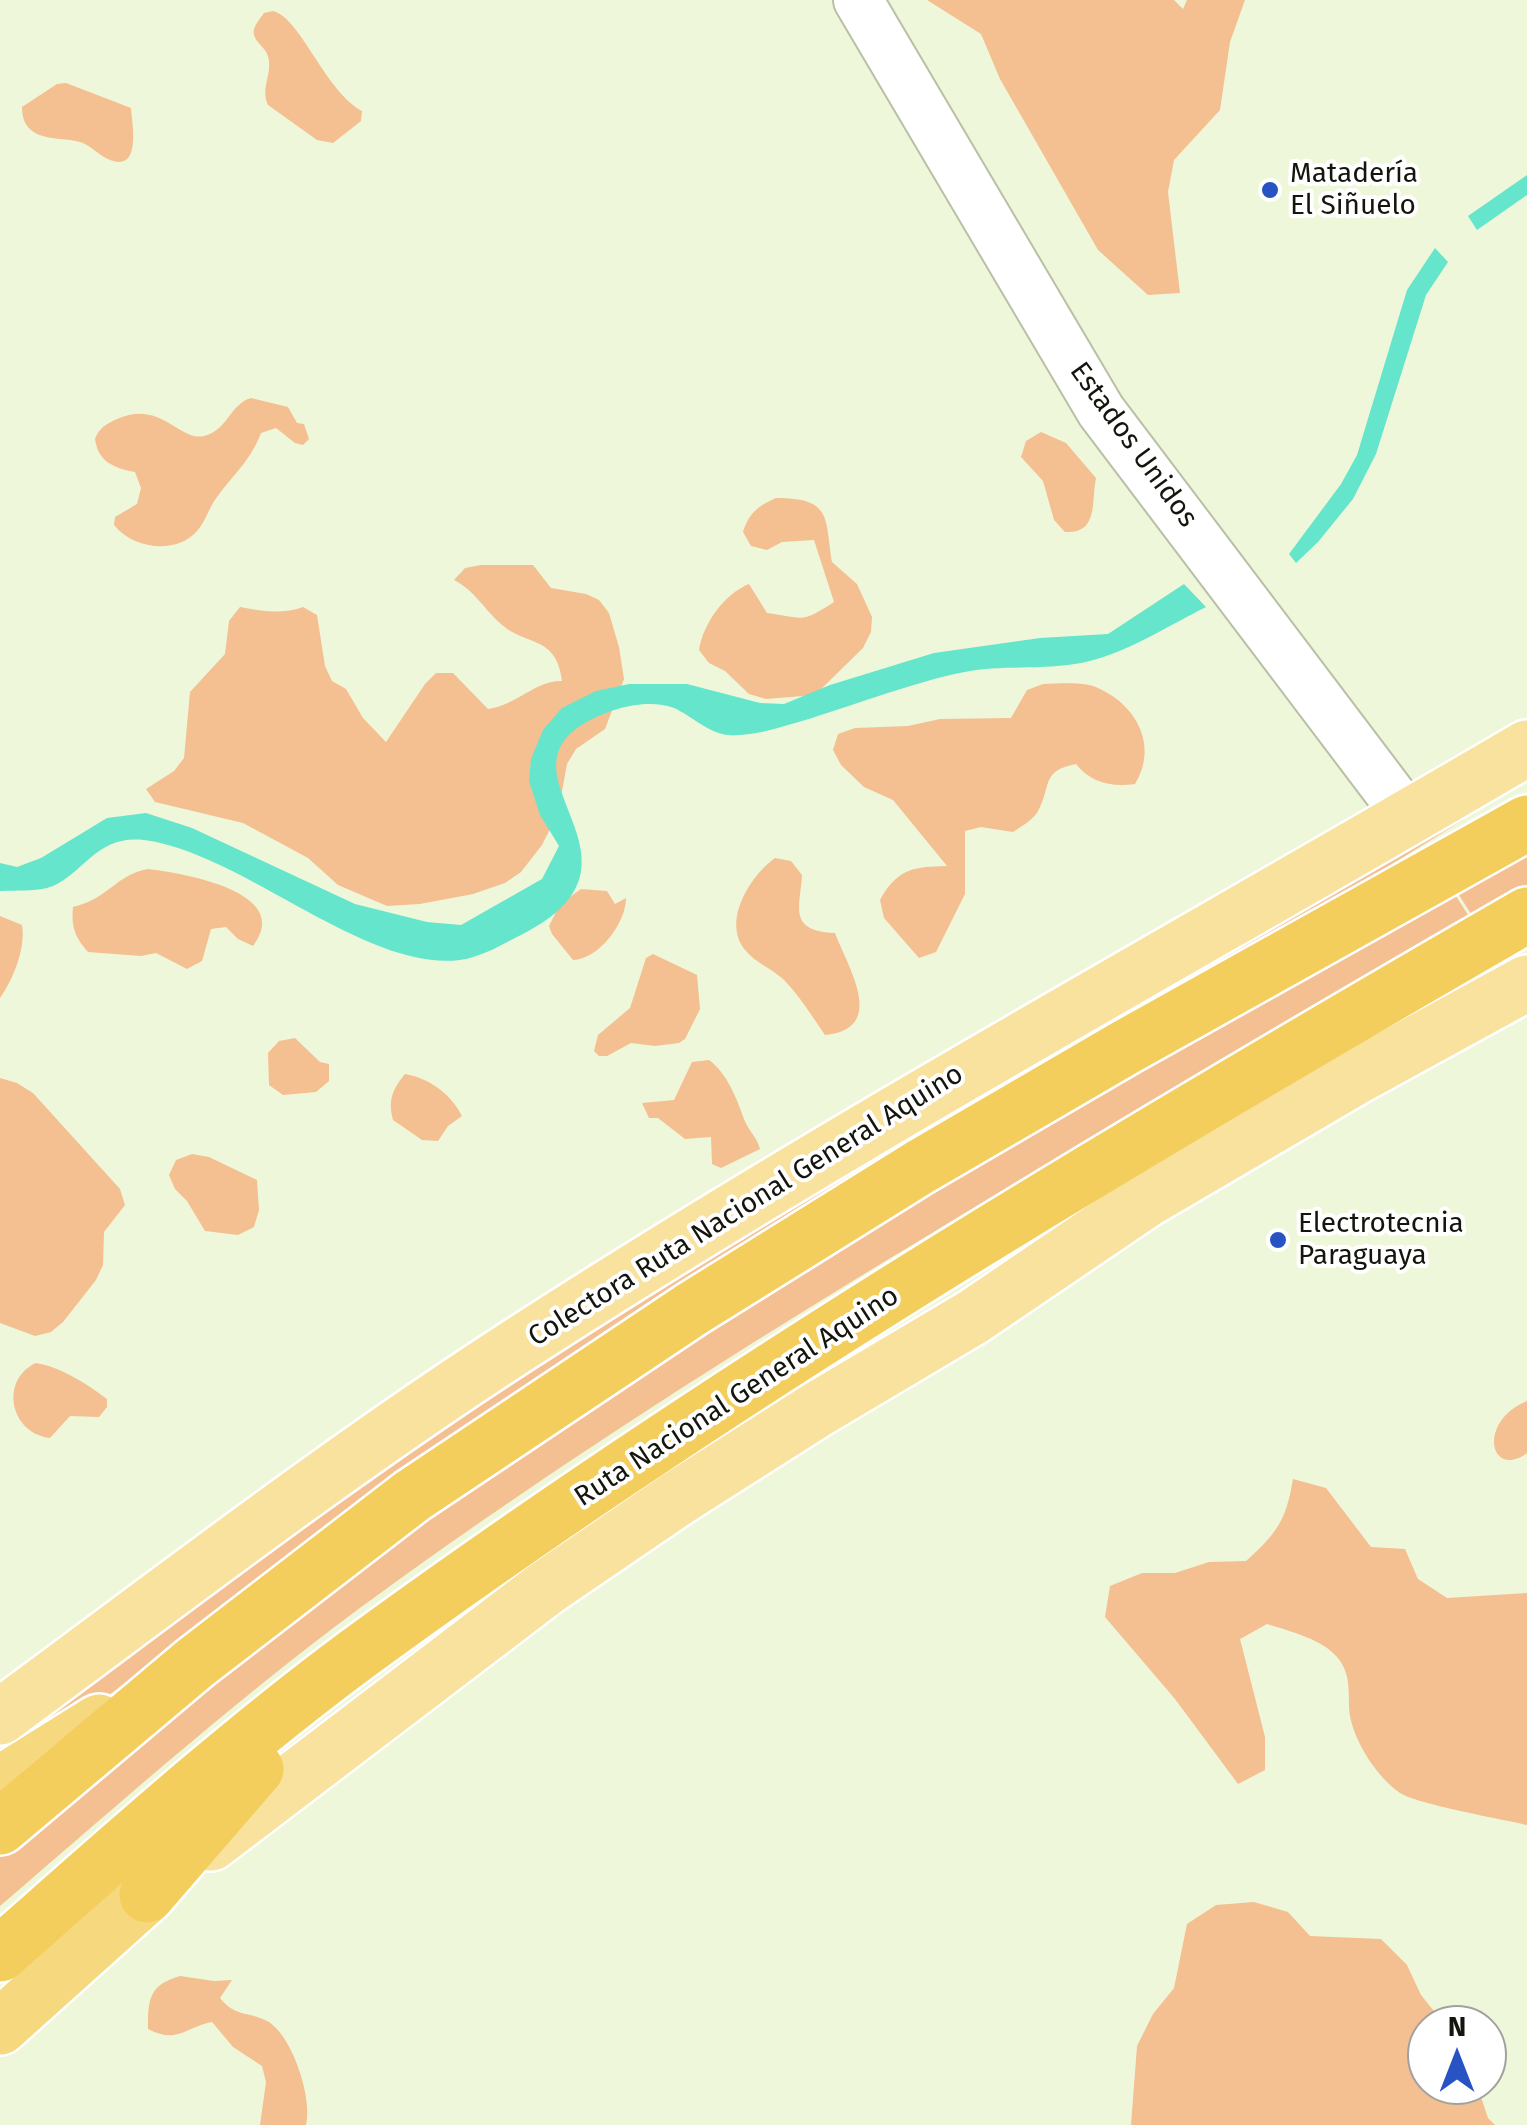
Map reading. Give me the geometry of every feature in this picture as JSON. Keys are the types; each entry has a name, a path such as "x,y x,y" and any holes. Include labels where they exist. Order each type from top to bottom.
{"highway":[{"path":"0,1827 195,1663 412,1496 692,1309 920,1167 1109,1056 1527,823"},
{"name":"Ruta Nacional General Aquino","path":"0,1954 211,1772 354,1657 675,1432 996,1230 1527,916"},
{"path":"0,2027 147,1895 354,1657"},
{"path":"0,1784 195,1663"}],"main road":[{"name":"Colectora Ruta Nacional General Aquino","path":"0,1717 429,1404 579,1306 915,1100 1527,748"},
{"path":"147,1895 268,1796 546,1588 802,1419 973,1317 1147,1199 1527,983"},
{"path":"996,1230 1286,1118"}],"street":[{"name":"Estados Unidos","path":"858,0 1101,411 1408,817"}],"shaded area":[{"path":"927,0 1174,0 1183,9 1187,0 1245,0 1230,42 1220,110 1174,160 1168,192 1180,293 1148,295 1098,250 1000,79 981,34"},
{"path":"273,11 293,26 336,88 362,111 361,121 333,143 317,140 268,105 268,56 254,32 264,13"},
{"path":"66,83 131,108 133,144 127,159 110,160 83,143 45,137 29,128 22,107 57,84"},
{"path":"251,398 288,407 297,423 304,424 309,439 303,445 295,443 276,428 261,433 200,527 178,544 143,544 114,525 115,517 137,504 141,488 135,472 103,458 95,439 103,427 132,414 145,414 186,433 204,436 219,428 238,406"},
{"path":"1041,432 1066,443 1096,478 1091,515 1083,528 1076,531 1065,532 1054,520 1043,481 1021,457 1026,441"},
{"path":"776,498 807,502 822,513 832,562 857,584 872,617 871,632 863,648 815,695 766,699 749,694 725,671 709,663 699,650 716,611 749,584 767,613 802,618 834,602 814,540 782,542 767,550 751,546 743,532 755,511"},
{"path":"533,565 551,588 599,600 609,613 624,679 605,729 576,749 567,764 558,813 542,845 521,872 505,883 473,894 387,906 338,885 308,858 243,823 155,802 146,789 174,771 184,758 190,692 225,654 229,621 240,607 279,612 303,607 317,615 325,666 332,681 346,689 363,718 386,742 436,673 453,673 488,709 544,684 562,681 559,666 547,649 510,631 454,580 465,568"},
{"path":"1043,684 1092,686 1124,705 1144,742 1142,770 1135,784 1118,785 1095,779 1076,764 1065,767 1052,775 1036,814 1013,832 981,827 965,831 965,894 936,952 919,958 884,918 880,900 901,875 926,867 947,866 893,800 864,787 841,765 833,750 838,734 855,728 908,726 940,719 1011,718 1027,690"},
{"path":"1524,782 1365,881 1073,1051 404,1471 0,1778 0,1757 69,1698 563,1332"},
{"path":"1527,836 1527,886 1473,917 1450,881"},
{"path":"775,858 791,861 802,875 799,907 803,922 810,928 835,933 848,962 859,994 859,1009 855,1021 844,1030 825,1035 789,985 750,955 739,939 736,927 742,900 756,876"},
{"path":"148,869 208,881 247,899 259,912 262,927 253,946 226,927 211,929 202,961 187,969 156,953 141,956 88,952 75,931 73,907"},
{"path":"1447,882 1470,918 920,1240 516,1497 286,1664 0,1906 0,1856 96,1770 238,1653 633,1367"},
{"path":"581,889 607,891 615,904 626,898 625,908 601,947 573,960 549,926 560,904"},
{"path":"0,916 22,925 23,934 17,963 0,998"},
{"path":"653,954 697,975 700,1009 685,1039 655,1046 631,1043 607,1056 599,1056 594,1051 598,1035 630,1008 646,958"},
{"path":"295,1038 320,1062 329,1064 329,1081 316,1092 283,1095 269,1085 268,1053 279,1041"},
{"path":"709,1060 731,1087 760,1149 721,1168 712,1164 711,1137 685,1139 658,1118 649,1118 642,1103 674,1100 692,1062"},
{"path":"405,1074 438,1088 462,1116 448,1126 438,1141 422,1140 393,1120 392,1096"},
{"path":"0,1078 33,1093 120,1189 125,1205 104,1232 103,1265 96,1280 63,1322 51,1332 35,1336 0,1323"},
{"path":"192,1154 209,1157 257,1180 259,1210 254,1227 238,1235 205,1231 169,1175 176,1160"},
{"path":"36,1363 82,1382 107,1399 107,1407 99,1417 70,1416 50,1438 36,1434 18,1416 14,1392 17,1381"},
{"path":"1527,1401 1527,1453 1505,1459 1494,1445 1495,1434 1511,1410"},
{"path":"1293,1479 1326,1488 1371,1547 1405,1549 1418,1579 1447,1598 1527,1593 1527,1825 1400,1793 1375,1769 1362,1748 1350,1716 1347,1678 1337,1657 1314,1640 1267,1624 1240,1639 1265,1737 1265,1770 1238,1784 1175,1699 1105,1617 1110,1586 1142,1573 1175,1573 1209,1562 1246,1561 1278,1525"},
{"path":"1254,1902 1288,1912 1310,1936 1381,1939 1407,1965 1429,2005 1407,2005 1407,2105 1484,2105 1495,2125 1131,2125 1137,2046 1153,2014 1174,1988 1187,1924 1216,1905"},
{"path":"180,1976 232,1980 220,1998 236,2011 276,2028 292,2053 303,2084 306,2125 260,2125 266,2082 262,2066 233,2047 212,2022 174,2035 148,2029 152,1995 162,1984"}],"water":[{"path":"1527,175 1527,195 1477,230 1468,216"},
{"path":"1435,248 1448,262 1426,295 1376,454 1353,499 1296,563 1289,554 1341,484 1357,455 1407,290"},
{"path":"1184,584 1206,607 1124,649 1082,663 956,674 747,734 721,734 663,705 626,707 590,720 560,748 557,771 581,851 580,879 562,907 523,934 468,958 423,959 384,948 221,866 182,849 144,840 128,840 103,848 53,886 0,891 0,863 17,867 41,858 107,818 146,813 192,828 355,904 427,922 461,925 542,879 559,846 540,815 529,781 531,759 543,730 562,708 596,691 629,684 687,684 760,703 784,704 830,685 934,653 1040,638 1108,634"}],"place":[{"name":"Matadería El Siñuelo","path":"1270,190"},
{"name":"Electrotecnia Paraguaya","path":"1278,1240"}]}
